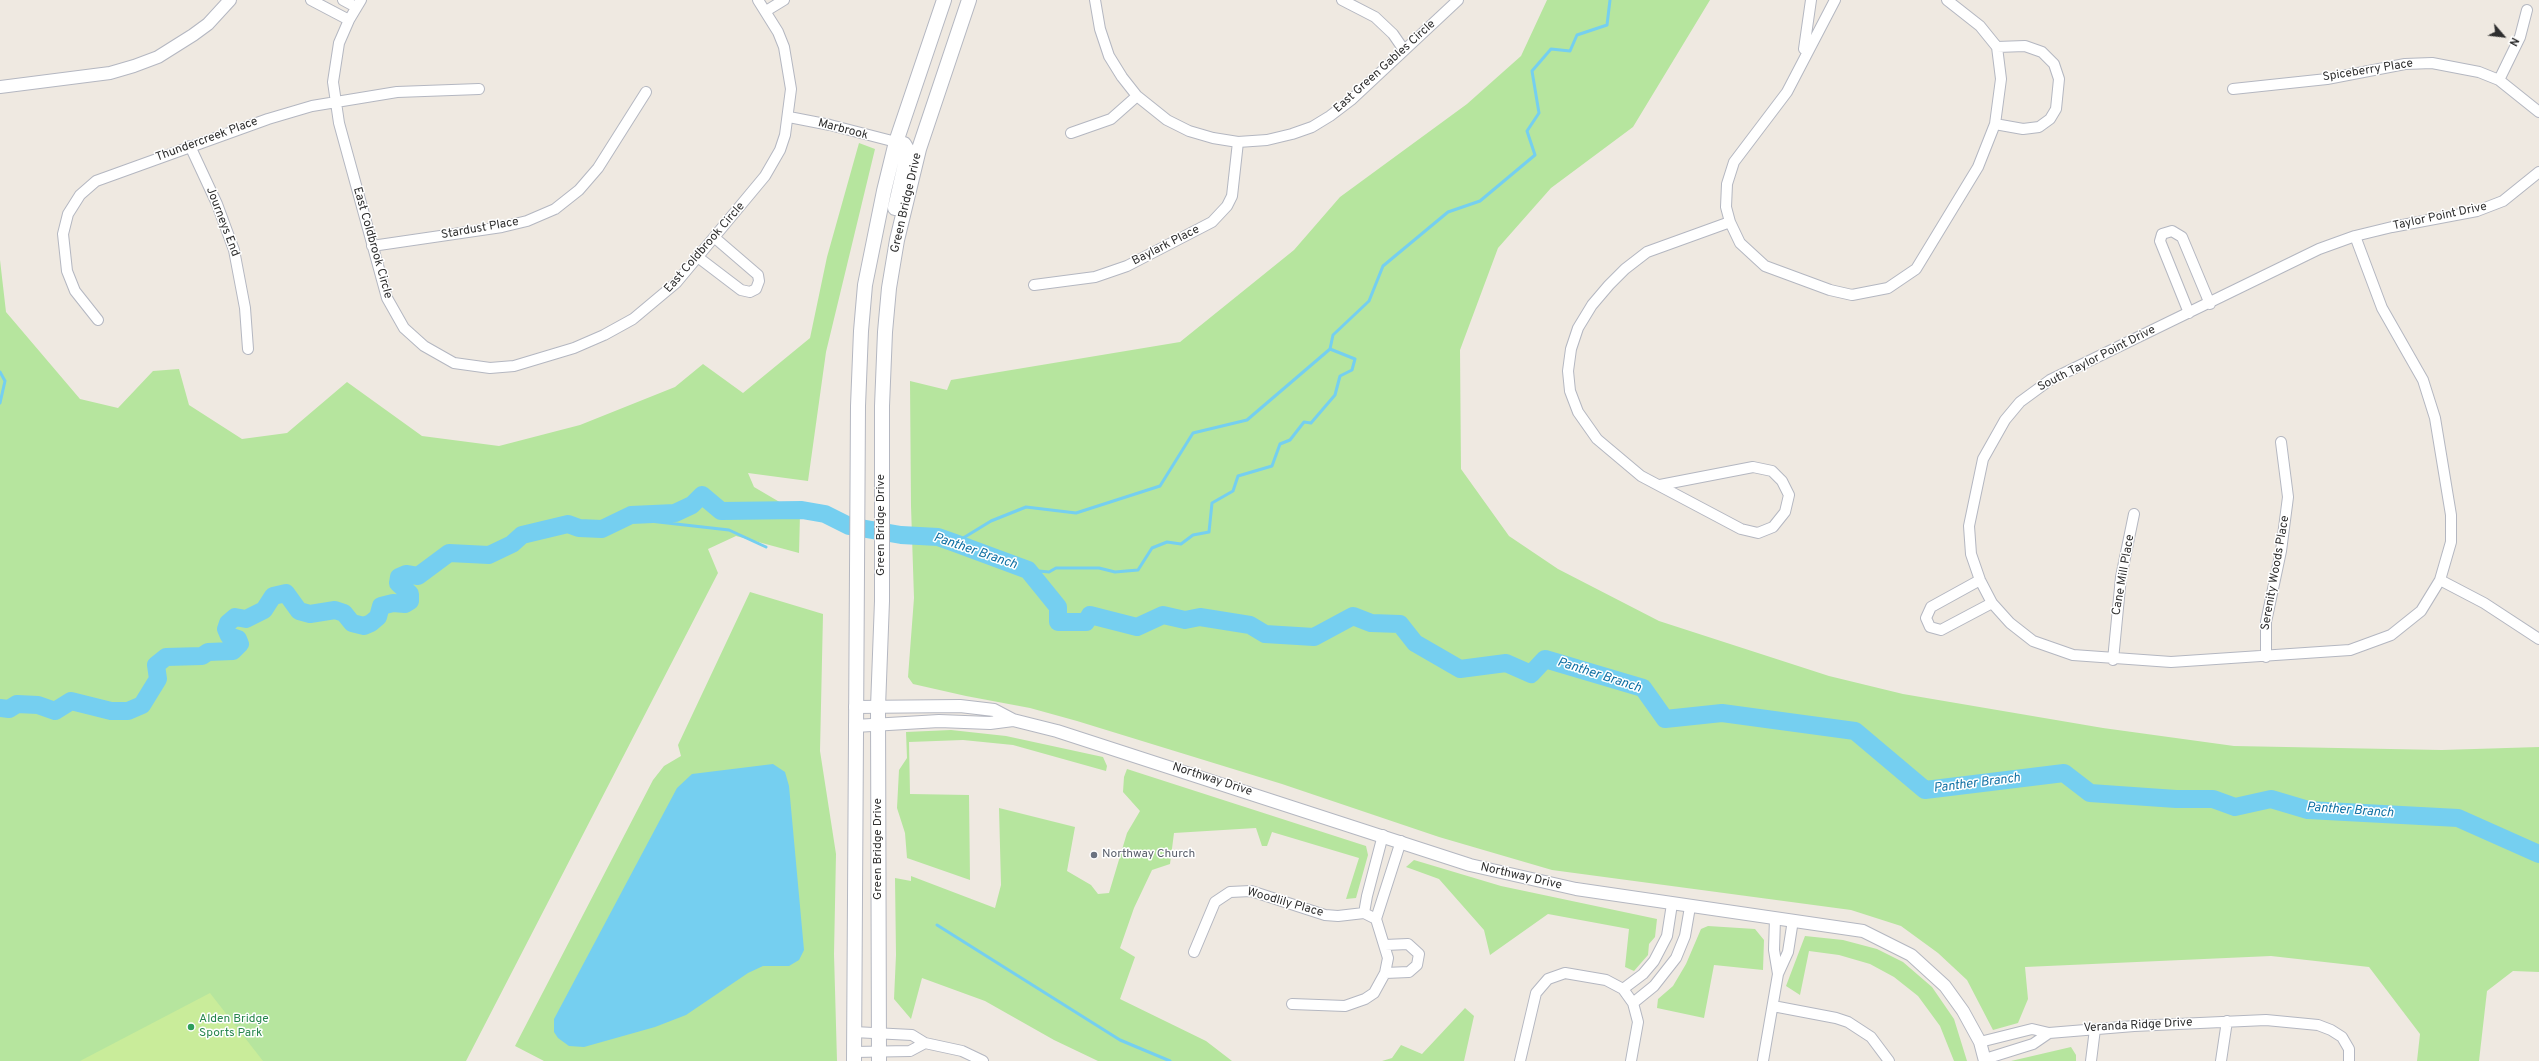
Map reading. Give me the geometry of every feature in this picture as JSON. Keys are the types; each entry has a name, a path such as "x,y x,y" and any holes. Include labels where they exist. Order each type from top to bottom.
{"main road":[{"name":"Green Bridge Drive","path":"854,1056 855,707 858,602 858,406 865,285 873,235 896,142 944,0"},
{"name":"Green Bridge Drive","path":"879,1056 878,707 882,601 882,406 889,288 897,240 919,149 969,0"},
{"path":"889,288 892,218 908,151 904,144 896,142"}],"street":[{"path":"0,87 95,75 134,66 158,57 193,36 208,24 230,0"},
{"path":"311,0 349,20"},
{"path":"343,0 358,4"},
{"name":"East Coldbrook Circle","path":"358,4 349,20 340,43 334,69 335,102 387,298 397,319 413,337 443,358 467,366 490,368 514,366 574,348 620,327 662,296 699,258 773,163 786,135 791,89 787,59 778,32 758,0"},
{"path":"766,11 784,0"},
{"name":"East Green Gables Circle","path":"1095,0 1100,29 1109,56 1122,77 1137,96 1167,120 1189,131 1213,138 1238,142 1280,138 1312,127 1338,110 1458,0"},
{"path":"1342,0 1375,17 1393,34 1404,50"},
{"path":"1798,68 1806,41 1811,0"},
{"path":"1835,0 1780,102 1734,162 1726,190 1726,207 1730,222 1740,243 1748,252 1775,271 1841,293 1864,294 1888,288 1907,277 1923,260 1978,167 1995,124 2001,79 1997,47 1980,26 1947,0"},
{"path":"2499,80 2520,37 2527,10"},
{"path":"1995,124 2024,129 2039,126 2050,119 2056,109 2059,79 2054,64 2042,52 2025,46 1997,47"},
{"name":"Spiceberry Place","path":"2233,89 2327,78 2420,63 2459,67 2499,80 2539,112"},
{"name":"Thundercreek Place","path":"98,320 82,301 67,271 63,234 68,214 80,195 96,181 190,146 289,112 335,102 397,92 479,89"},
{"name":"Stardust Place","path":"372,246 502,227 527,221 555,209 579,190 598,168 646,92"},
{"path":"1071,133 1111,119 1137,96"},
{"name":"Marbrook","path":"789,117 830,125 896,142"},
{"name":"Baylark Place","path":"1034,285 1095,277 1127,266 1212,222 1227,206 1232,196 1238,142"},
{"name":"Journeys End","path":"190,146 217,204 234,250 245,308 248,349"},
{"name":"Taylor Point Drive","path":"2355,236 2392,227 2477,211 2503,201 2539,172"},
{"path":"1660,485 1752,467 1772,470 1782,481 1789,495 1785,512 1773,528 1758,533 1741,529 1641,476 1597,439 1584,422 1570,391 1568,371 1571,349 1578,328 1600,295 1635,260 1660,246 1730,222"},
{"path":"2189,313 2160,241 2162,234 2172,231 2182,237 2210,304"},
{"name":"South Taylor Point Drive","path":"2355,236 2368,275 2382,308 2423,380 2435,418 2452,528 2450,553 2440,580 2421,611 2402,627 2380,640 2337,652 2171,662 2113,660 2073,655 2045,646 2020,632 1992,603 1980,580 1971,554 1970,513 1983,459 2005,420 2020,402 2050,380 2210,304 2319,249 2355,236"},
{"path":"699,258 741,290 750,292 756,289 759,281 758,275 715,238"},
{"name":"Serenity Woods Place","path":"2266,657 2266,622 2281,552 2288,497 2281,442"},
{"name":"Cane Mill Place","path":"2113,660 2121,577 2134,514"},
{"path":"1980,580 1932,607 1926,618 1930,627 1941,630 1992,603"},
{"path":"2440,580 2484,603 2539,639"},
{"name":"Northway Drive","path":"855,707 960,706 994,710 1013,720 1057,731 1383,835 1470,865 1576,889 1690,907 1793,920 1863,931 1911,955 1924,965 1955,997 1980,1042 1985,1060"},
{"name":"Northway Drive","path":"855,726 939,721 990,723 1013,720"},
{"path":"1376,919 1364,913 1383,835"},
{"path":"1292,1004 1334,1006 1355,1004 1374,993 1385,973 1388,958 1385,944 1376,919 1401,841"},
{"name":"Woodlily Place","path":"1194,952 1215,902 1230,892 1251,892 1325,915 1338,916 1364,913"},
{"path":"1623,989 1643,974 1654,961 1667,936 1672,904"},
{"path":"1633,1003 1654,986 1676,958 1685,936 1690,907"},
{"path":"1775,918 1774,950 1778,974"},
{"path":"1763,1061 1778,974 1788,952 1793,920"},
{"path":"1385,944 1408,944 1419,954 1417,965 1409,972 1385,973"},
{"path":"1520,1061 1532,1002 1541,985 1548,979 1565,973 1606,980 1623,989 1633,1003 1638,1022 1631,1061"},
{"path":"1773,1006 1836,1018 1848,1022 1871,1037 1889,1061"},
{"name":"Veranda Ridge Drive","path":"1980,1042 2032,1029 2049,1033 2227,1021 2266,1020 2318,1026 2342,1037 2349,1048 2350,1061"},
{"path":"2221,1061 2227,1021"},
{"path":"2091,1061 2096,1029"},
{"path":"854,1032 912,1034 925,1043 956,1049 984,1061"},
{"name":"Veranda Ridge Drive","path":"1985,1060 2033,1044 2049,1033"},
{"path":"854,1056 879,1056 910,1051 925,1043"}],"green space":[{"path":"1547,0 1710,0 1633,127 1551,188 1498,248 1460,350 1461,469 1509,536 1558,569 1659,621 1829,676 1903,694 2103,728 2234,746 2442,750 2539,747 2539,972 2513,971 2487,991 2479,1061 2417,1061 2420,1034 2369,967 2271,956 2025,967 2028,999 2018,1023 1993,1030 1967,980 1938,953 1901,926 1851,910 1552,870 1439,837 1282,784 1077,721 1030,708 913,684 908,677 914,598 911,506 910,381 947,390 951,380 1180,342 1294,250 1340,197 1467,104 1521,56"},
{"path":"859,143 875,149 826,352 808,481 748,473 754,487 800,514 799,553 736,536 708,549 718,573 466,1061 0,1061 0,260 6,312 80,399 118,408 153,371 179,369 189,405 242,439 287,433 347,382 422,436 499,446 580,425 675,387 703,364 743,393 810,338 827,257"},
{"path":"750,592 823,614 820,751 836,854 834,954 837,1061 544,1061 515,1046 653,780 664,766 681,756 678,745"},
{"path":"951,730 1006,736 1103,757 1107,766 1106,771 1013,745 963,740 909,742 910,794 969,795 970,880 907,858 905,833 897,808 899,770 907,758 906,732"},
{"path":"1127,769 1366,846 1368,855 1356,898 1346,899 1359,858 1272,832 1267,846 1262,846 1256,828 1174,833 1170,864 1152,870 1134,908 1120,948 1135,957 1120,999 1206,1041 1232,1061 1098,1061 1054,1040 985,1001 922,978 911,1019 894,999 896,955 895,878 911,881 911,876 995,908 1001,885 999,808 1075,827 1067,871 1091,885 1098,894 1109,893 1127,833 1140,811 1123,792 1124,777"},
{"path":"1414,860 1501,886 1657,919 1655,937 1649,944 1648,955 1634,971 1625,967 1629,929 1548,914 1490,955 1484,930 1439,879 1406,867"},
{"path":"1708,926 1755,929 1764,940 1763,970 1714,965 1704,1018 1657,1008 1658,999 1673,986 1686,964 1701,929"},
{"path":"1805,936 1843,940 1877,949 1903,962 1932,987 1954,1019 1967,1061 1954,1061 1940,1026 1918,996 1894,977 1870,964 1839,955 1809,951 1800,995 1786,986"},
{"name":"Alden Bridge Sports Park","path":"210,993 263,1061 80,1061"},
{"path":"1465,1008 1474,1016 1464,1061 1382,1061 1392,1058 1401,1045 1422,1054"},
{"path":"2071,1047 2076,1055 2076,1061 2011,1061"}],"water":[{"path":"773,764 785,772 789,786 804,950 799,960 789,966 763,966 748,973 686,1015 655,1027 584,1047 569,1046 558,1038 554,1032 554,1019 677,788 692,774"}],"waterway":[{"path":"1028,570 1049,572 1056,568 1099,568 1115,572 1138,570 1152,548 1167,542 1181,544 1193,535 1209,532 1212,503 1233,491 1238,476 1272,466 1280,444 1290,440 1304,422 1311,423 1335,395 1340,376 1352,370 1355,359 1330,349 1333,335 1369,301 1383,266 1448,212 1480,201 1535,155 1527,131 1539,113 1532,71 1551,49 1570,51 1577,35 1607,25 1610,0"},
{"path":"955,543 991,521 1026,507 1076,513 1160,486 1193,433 1247,420 1330,349"},
{"path":"0,372 5,381 0,403"},
{"name":"Panther Branch","path":"0,708 9,709 17,704 38,705 55,711 71,701 111,711 128,711 142,705 158,679 156,665 166,657 202,656 208,652 233,651 240,644 238,639 229,636 226,629 228,623 235,617 246,619 264,610 273,596 286,593 299,611 310,614 335,610 344,613 352,623 364,626 371,623 378,617 381,606 393,603 405,604 410,601 410,594 398,583 399,577 406,574 418,576 449,553 489,555 512,544 522,535 568,524 579,528 602,529 631,515 675,513 692,505 702,495 721,511 802,510 825,514 849,526 901,535 938,537 955,543 1028,570 1058,607 1058,622 1086,622 1090,615 1137,627 1163,615 1185,620 1200,617 1250,625 1265,634 1314,637 1353,616 1371,623 1400,624 1415,643 1460,669 1506,663 1531,674 1545,659 1643,688 1665,719 1722,713 1855,731 1925,790 2064,773 2090,793 2176,799 2213,799 2235,807 2271,799 2308,810 2458,818 2539,854"},
{"path":"623,518 729,530 766,547"},
{"path":"937,925 1120,1040 1170,1061"}],"place":[{"name":"Northway Church","path":"1094,855"},
{"name":"Alden Bridge Sports Park","path":"191,1027"}]}
